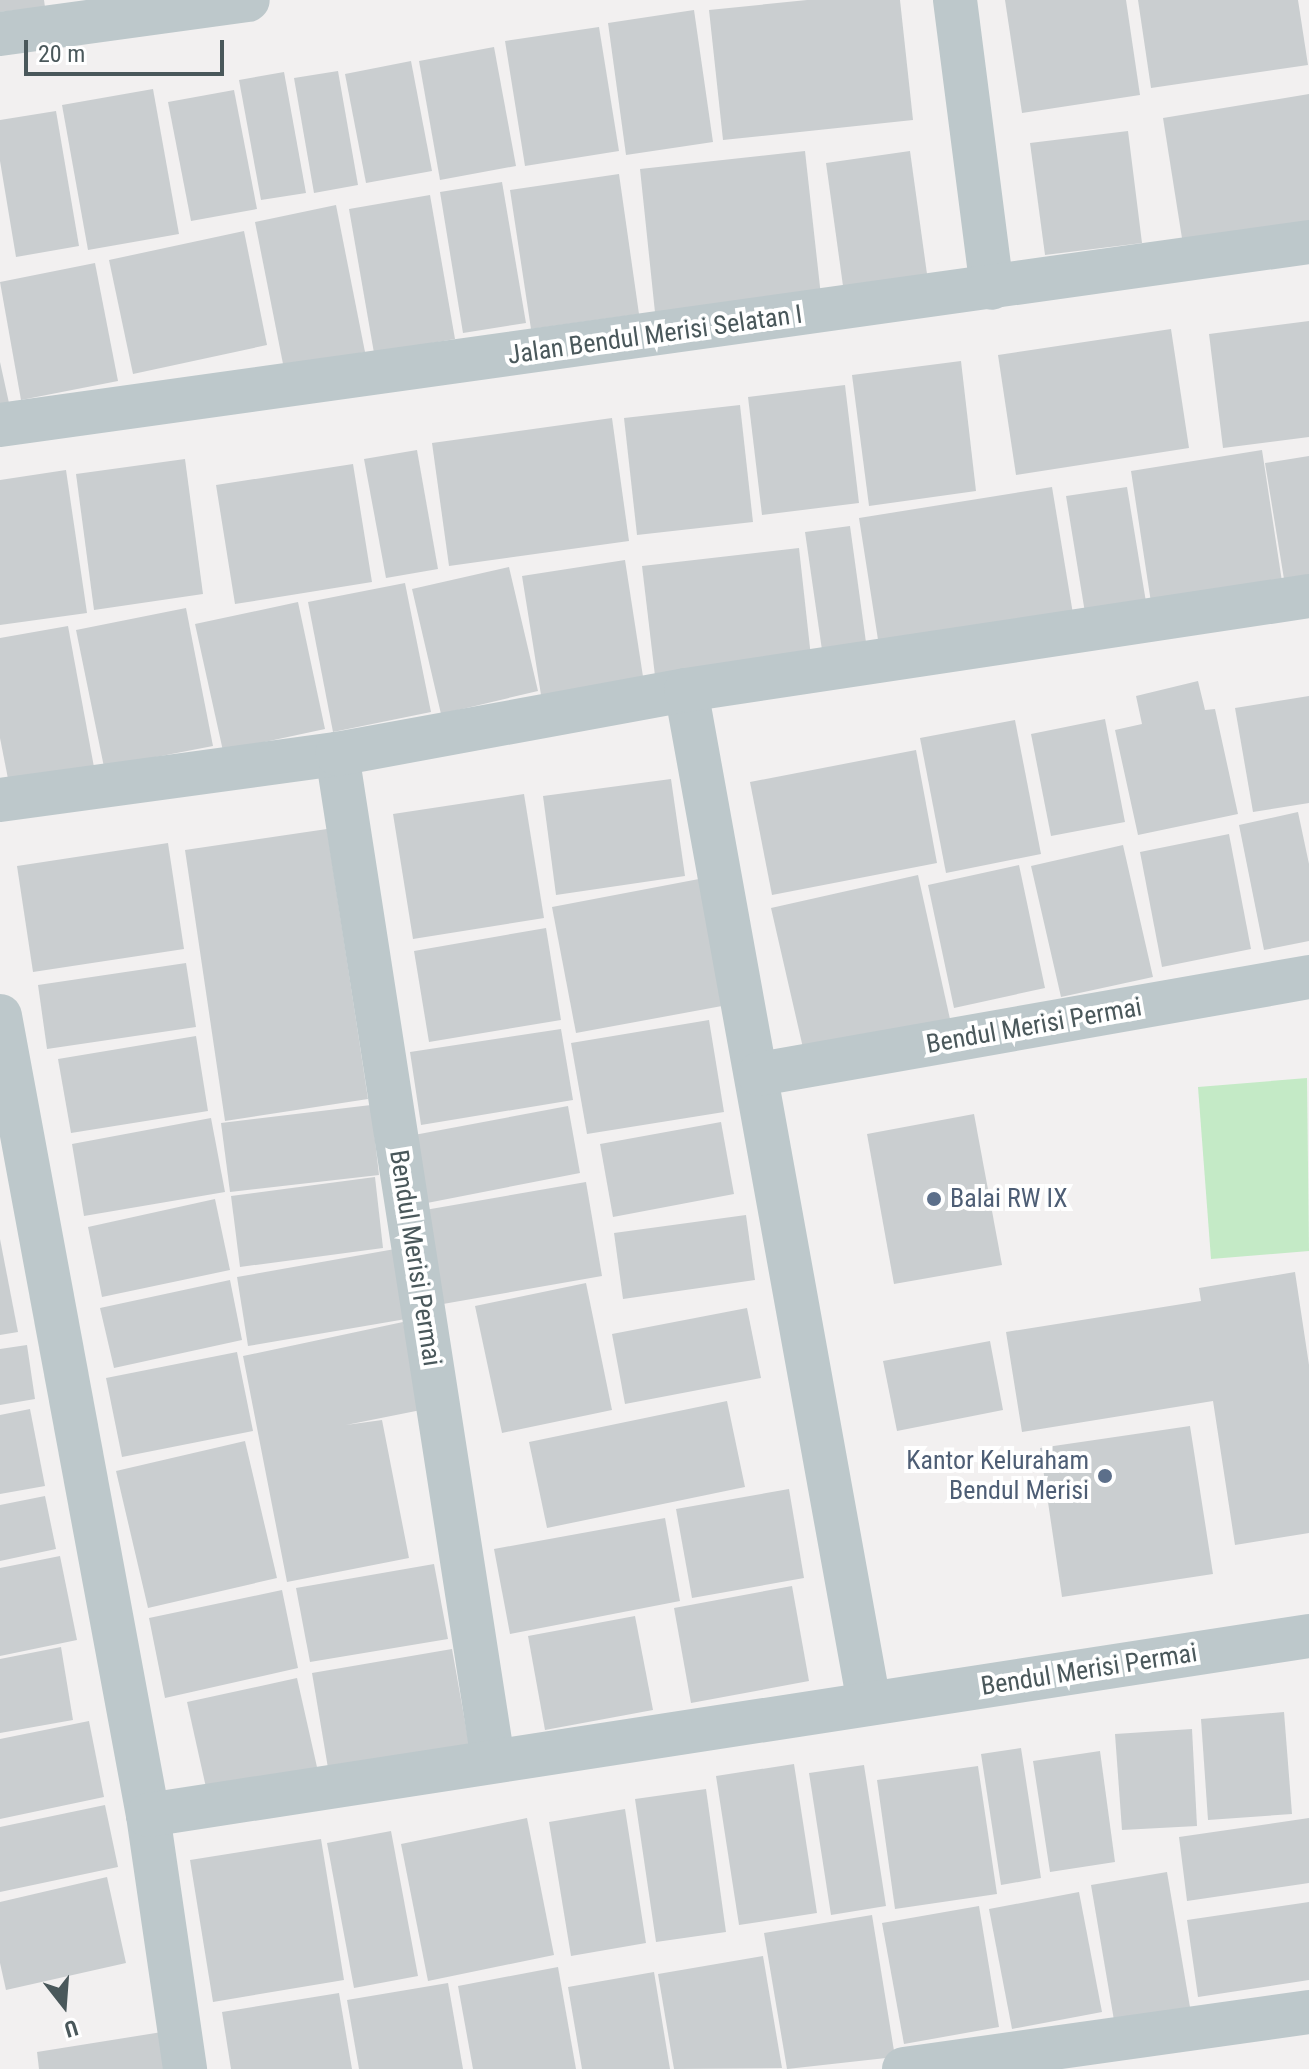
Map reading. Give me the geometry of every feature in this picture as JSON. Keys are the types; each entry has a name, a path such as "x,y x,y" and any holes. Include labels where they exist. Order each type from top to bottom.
{"street":[{"path":"0,34 248,0"},
{"path":"955,0 992,288"},
{"name":"Jalan Bendul Merisi Selatan I","path":"0,425 1309,242"},
{"path":"0,800 337,754 686,690 1309,596"},
{"path":"686,690 759,1074 869,1703"},
{"name":"Bendul Merisi Permai","path":"337,754 493,1761"},
{"name":"Bendul Merisi Permai","path":"759,1074 1309,977"},
{"path":"0,1016 148,1815 185,2069"},
{"name":"Bendul Merisi Permai","path":"148,1815 1309,1636"},
{"path":"904,2069 1309,2012"}],"green space":[{"path":"1307,1078 1309,1251 1211,1259 1198,1087"}],"building":[{"path":"0,0 44,0 45,7 0,12"},
{"path":"807,0 900,0 913,120 723,140 709,10"},
{"path":"1005,0 1126,0 1140,95 1022,113"},
{"path":"1138,0 1298,0 1308,65 1151,88"},
{"path":"694,10 713,142 626,155 608,23"},
{"path":"599,27 619,151 525,166 505,41"},
{"path":"494,47 516,166 440,180 419,61"},
{"path":"411,61 432,171 366,183 345,74"},
{"path":"338,71 358,185 314,193 294,78"},
{"path":"284,72 306,193 261,200 239,80"},
{"path":"153,89 179,234 88,250 62,105"},
{"path":"234,90 257,209 191,221 168,102"},
{"path":"1309,94 1309,231 1184,251 1163,118"},
{"path":"56,111 79,246 16,257 0,161 0,120"},
{"path":"1128,131 1142,243 1045,255 1030,143"},
{"path":"805,151 822,305 656,322 640,169"},
{"path":"910,151 927,274 843,286 826,163"},
{"path":"619,174 639,314 531,329 510,190"},
{"path":"502,182 526,323 463,333 440,192"},
{"path":"430,195 455,339 374,353 349,209"},
{"path":"336,205 365,352 284,369 255,222"},
{"path":"244,231 267,345 133,374 109,260"},
{"path":"95,263 118,381 21,400 0,282"},
{"path":"1309,321 1309,437 1223,448 1209,334"},
{"path":"1171,329 1189,448 1016,475 998,355"},
{"path":"961,361 976,491 869,506 852,375"},
{"path":"0,362 9,403 0,405"},
{"path":"845,385 859,503 762,515 748,397"},
{"path":"740,405 753,522 637,535 624,418"},
{"path":"612,418 629,541 449,566 432,443"},
{"path":"417,450 438,569 386,578 364,459"},
{"path":"1262,450 1283,588 1152,609 1131,471"},
{"path":"1309,456 1309,575 1284,579 1265,463"},
{"path":"185,459 203,594 94,610 76,474"},
{"path":"353,464 372,582 235,604 216,485"},
{"path":"66,470 87,613 0,625 0,480"},
{"path":"1052,487 1075,626 881,659 859,518"},
{"path":"1127,487 1147,608 1086,619 1066,496"},
{"path":"850,526 868,657 824,664 805,532"},
{"path":"799,548 811,657 655,676 642,566"},
{"path":"625,560 644,683 542,701 522,576"},
{"path":"509,567 538,691 441,714 412,589"},
{"path":"405,583 431,712 333,732 308,602"},
{"path":"298,602 325,729 223,751 195,624"},
{"path":"186,608 213,746 104,767 76,630"},
{"path":"68,626 96,778 11,794 0,738 0,638"},
{"path":"1198,681 1205,710 1215,709 1238,814 1138,835 1115,730 1142,724 1136,696"},
{"path":"1309,696 1309,803 1253,812 1235,708"},
{"path":"1105,719 1125,822 1051,836 1031,734"},
{"path":"1015,720 1041,854 946,873 920,738"},
{"path":"916,750 937,863 772,895 750,782"},
{"path":"671,779 685,876 556,895 543,796"},
{"path":"524,794 544,918 413,939 393,814"},
{"path":"1298,812 1309,864 1309,941 1264,950 1239,825"},
{"path":"327,829 368,1099 225,1121 185,850"},
{"path":"1229,834 1251,949 1162,967 1140,852"},
{"path":"168,843 184,949 33,972 17,866"},
{"path":"1123,845 1153,977 1061,997 1031,866"},
{"path":"1019,865 1045,988 954,1008 928,885"},
{"path":"918,875 952,1028 806,1061 771,908"},
{"path":"699,879 722,1006 576,1033 552,907"},
{"path":"546,928 561,1020 429,1042 414,951"},
{"path":"186,963 196,1027 47,1049 38,985"},
{"path":"709,1020 724,1112 587,1134 571,1043"},
{"path":"561,1029 573,1100 421,1125 410,1052"},
{"path":"196,1036 208,1111 71,1133 58,1059"},
{"path":"371,1105 379,1175 230,1192 221,1123"},
{"path":"568,1106 580,1173 427,1203 414,1135"},
{"name":"Balai RW IX","path":"974,1114 1002,1265 894,1284 867,1134"},
{"path":"211,1118 225,1192 84,1216 72,1144"},
{"path":"721,1122 734,1194 613,1217 600,1144"},
{"path":"375,1177 383,1248 240,1267 231,1196"},
{"path":"586,1182 602,1276 443,1304 425,1210"},
{"path":"215,1199 230,1270 102,1297 88,1227"},
{"path":"746,1215 755,1280 623,1299 614,1233"},
{"path":"0,1239 18,1332 0,1335"},
{"path":"395,1249 406,1319 248,1346 237,1277"},
{"path":"1295,1272 1309,1365 1309,1533 1235,1545 1213,1401 1022,1432 1006,1332 1201,1301 1199,1288"},
{"path":"230,1280 242,1340 114,1368 100,1308"},
{"path":"586,1283 612,1410 502,1433 475,1306"},
{"path":"747,1308 761,1378 625,1404 612,1334"},
{"path":"403,1322 421,1410 346,1425 382,1420 409,1558 287,1582 243,1356"},
{"path":"990,1341 1003,1410 897,1431 883,1361"},
{"path":"27,1345 35,1399 0,1405 0,1349"},
{"path":"237,1352 253,1431 122,1457 106,1378"},
{"path":"727,1401 745,1487 547,1528 529,1442"},
{"path":"30,1409 45,1486 0,1494 0,1415"},
{"path":"1190,1426 1213,1574 1062,1597 1040,1448"},
{"path":"245,1441 277,1578 148,1608 116,1471"},
{"path":"789,1489 804,1578 692,1598 676,1509"},
{"path":"45,1496 56,1549 0,1561 0,1505"},
{"path":"665,1518 680,1601 510,1634 494,1549"},
{"path":"60,1556 77,1640 0,1656 0,1568"},
{"path":"434,1564 448,1639 310,1662 296,1588"},
{"path":"792,1586 809,1681 691,1703 674,1608"},
{"path":"282,1590 298,1668 165,1698 149,1618"},
{"path":"635,1616 653,1710 545,1730 528,1636"},
{"path":"61,1647 73,1720 0,1733 0,1659"},
{"path":"452,1649 470,1750 329,1774 312,1673"},
{"path":"297,1678 319,1776 209,1801 187,1702"},
{"path":"1284,1712 1292,1814 1208,1820 1201,1719"},
{"path":"89,1721 104,1797 0,1819 0,1739"},
{"path":"1192,1729 1197,1826 1122,1830 1115,1734"},
{"path":"1021,1748 1041,1878 1001,1885 981,1754"},
{"path":"1100,1751 1115,1862 1050,1872 1033,1761"},
{"path":"794,1764 817,1913 739,1925 716,1776"},
{"path":"864,1765 886,1906 831,1915 809,1773"},
{"path":"978,1766 997,1894 895,1909 877,1780"},
{"path":"706,1789 726,1932 656,1942 635,1799"},
{"path":"105,1805 118,1867 0,1892 0,1827"},
{"path":"625,1809 646,1943 571,1956 549,1822"},
{"path":"527,1818 554,1955 428,1981 401,1844"},
{"path":"1309,1818 1309,1883 1187,1901 1179,1837"},
{"path":"391,1831 418,1976 354,1988 327,1843"},
{"path":"321,1839 344,1980 213,2002 190,1860"},
{"path":"1167,1872 1192,2019 1116,2032 1091,1885"},
{"path":"107,1877 126,1963 6,1990 0,1963 0,1902"},
{"path":"1079,1892 1102,2012 1012,2029 989,1909"},
{"path":"1309,1902 1309,1980 1198,1997 1187,1920"},
{"path":"979,1906 999,2027 904,2044 882,1923"},
{"path":"872,1915 895,2057 787,2069 764,1933"},
{"path":"763,1956 782,2068 674,2069 658,1974"},
{"path":"558,1967 576,2069 473,2069 458,1986"},
{"path":"654,1972 670,2069 582,2069 568,1987"},
{"path":"448,1983 463,2069 359,2069 347,2000"},
{"path":"339,1993 352,2069 231,2069 222,2012"},
{"path":"162,2032 168,2069 39,2069 37,2052"}],"place":[{"name":"Balai RW IX","path":"934,1199"},
{"name":"Kantor Keluraham Bendul Merisi","path":"1105,1476"}]}
